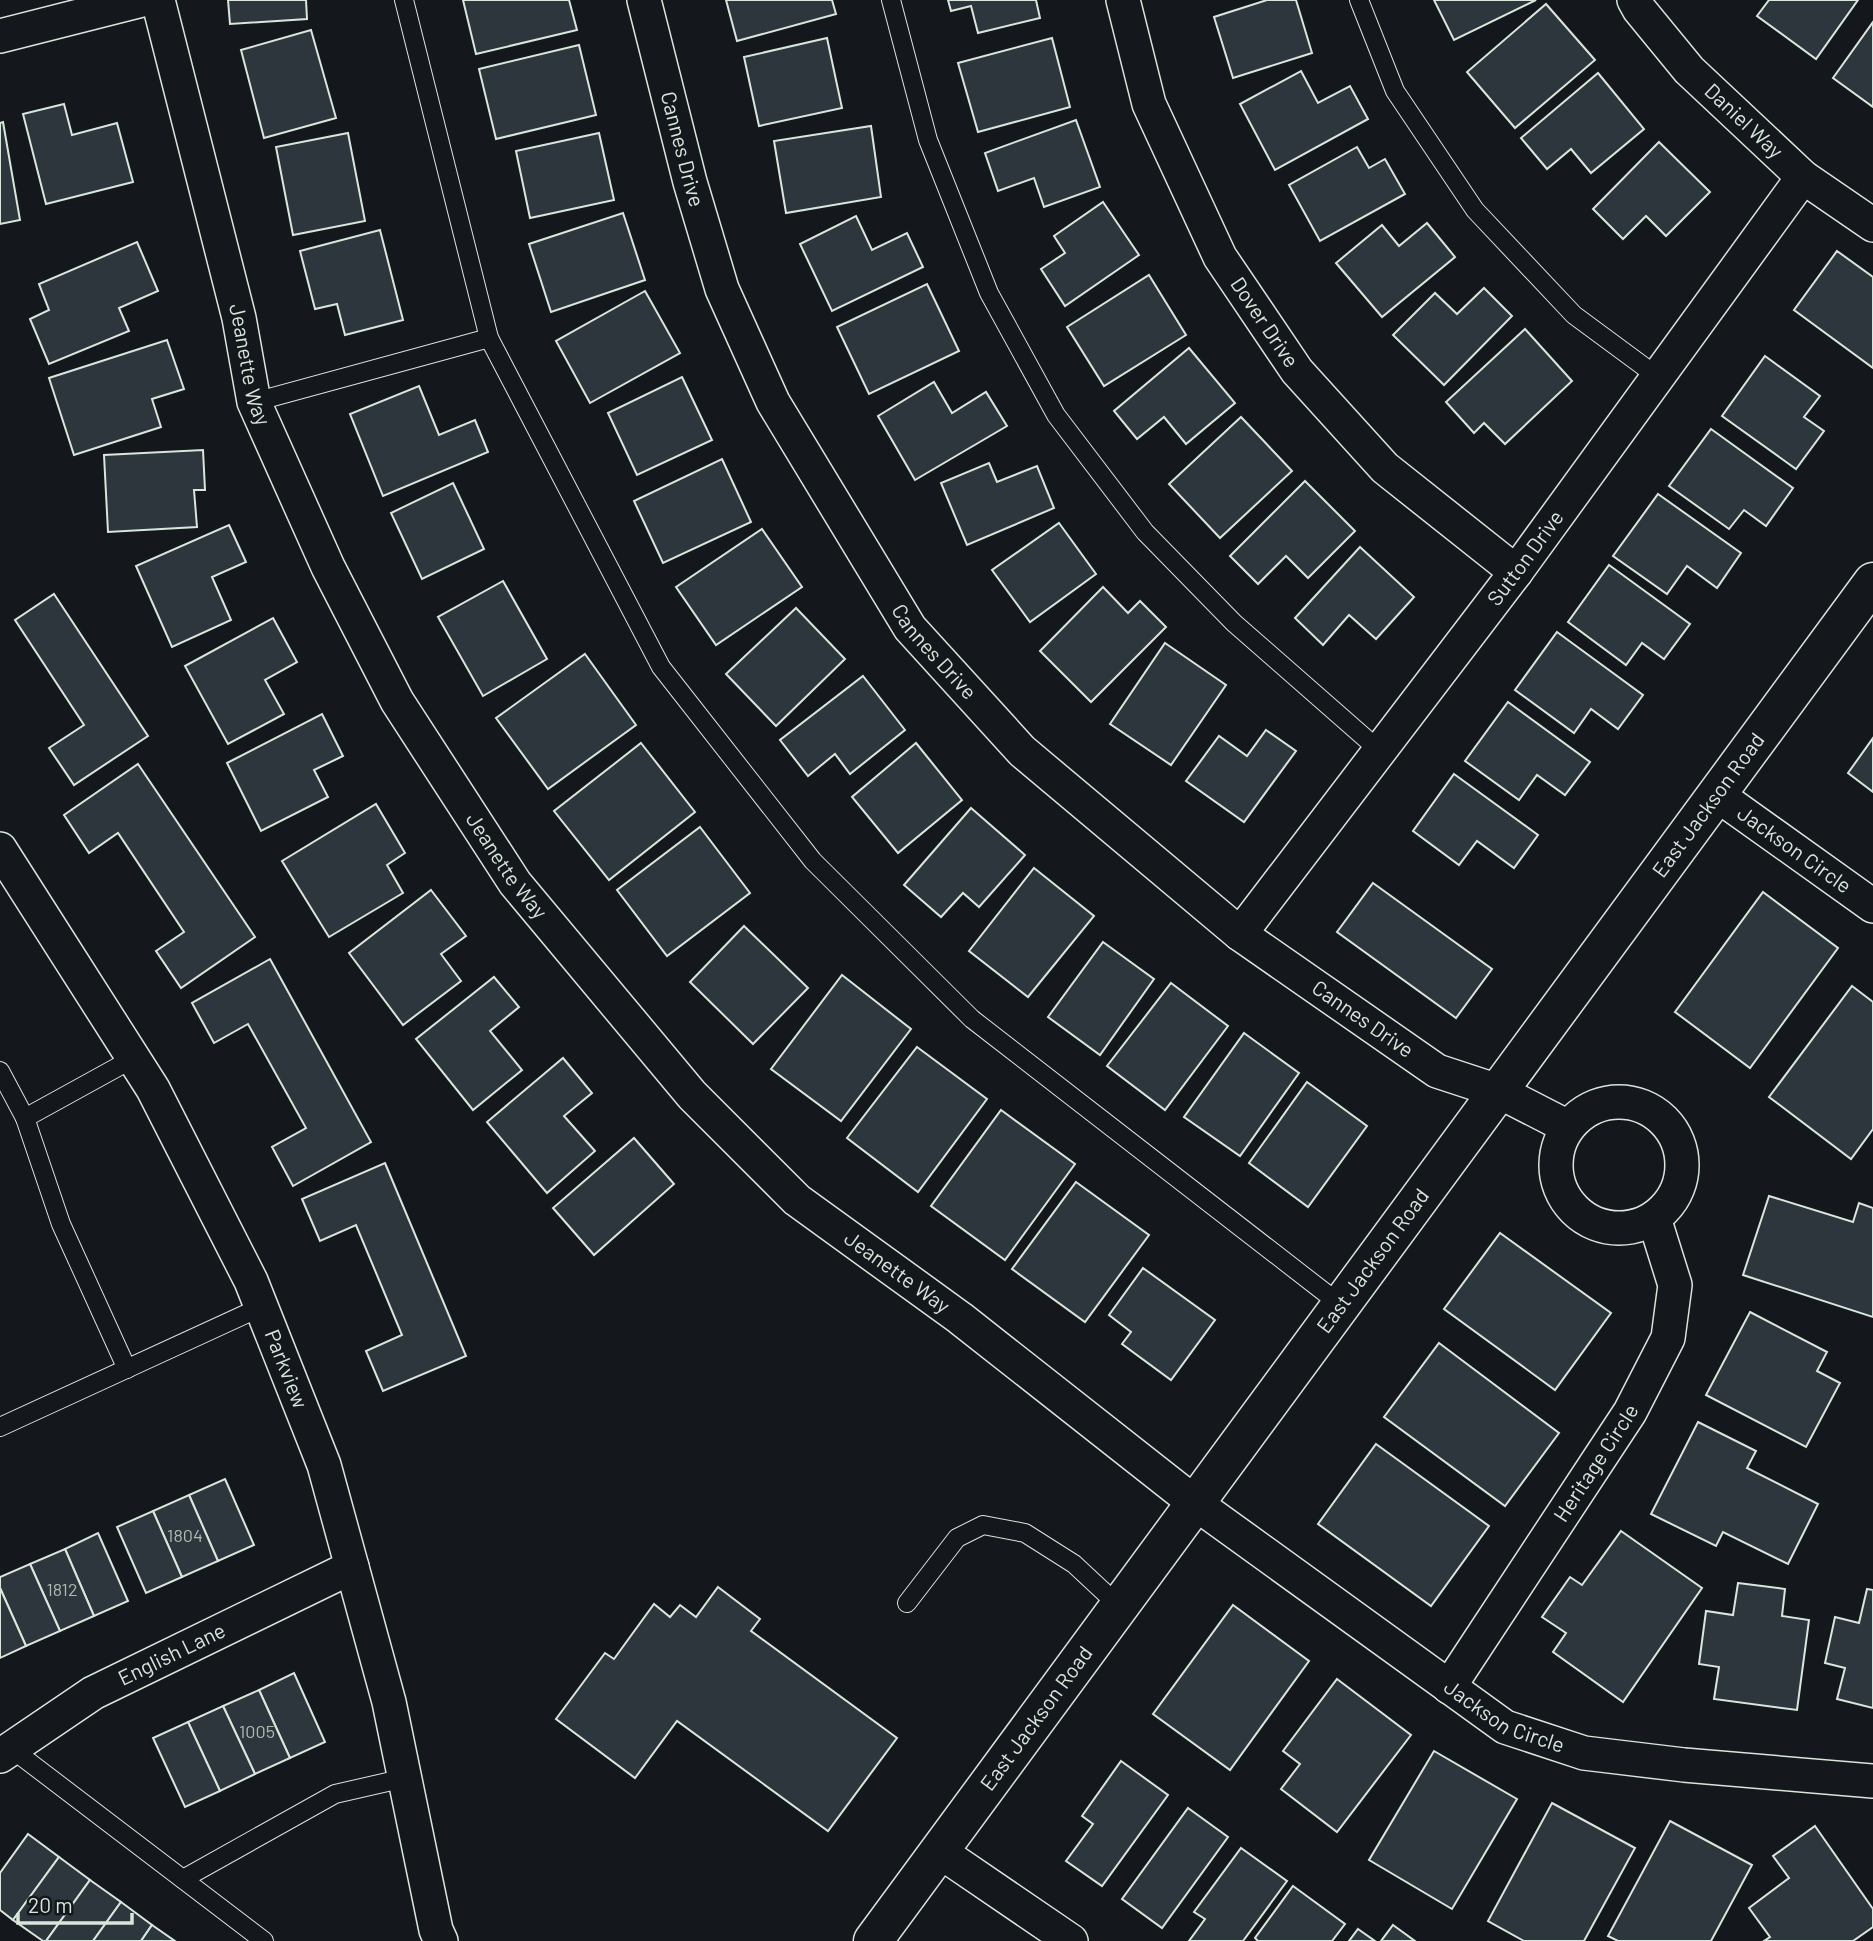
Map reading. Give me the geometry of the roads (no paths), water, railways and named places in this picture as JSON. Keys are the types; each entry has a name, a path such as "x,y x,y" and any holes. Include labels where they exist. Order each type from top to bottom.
{"street":[{"path":"0,36 142,0"},
{"name":"Jeanette Way","path":"158,0 239,318 254,402 328,567 397,701 515,883 692,1095 797,1200 960,1318 1195,1503"},
{"name":"Cannes Drive","path":"644,0 690,182 722,289 773,402 910,628 1022,751 1240,934 1437,1071 1498,1091"},
{"name":"Dover Drive","path":"1124,0 1149,104 1198,210 1220,257 1297,372 1385,468 1517,572"},
{"name":"Daniel Way","path":"1634,0 1689,70 1803,177 1873,225"},
{"name":"Sutton Drive","path":"1240,934 1517,572 1803,177"},
{"name":"East Jackson Road","path":"873,1941 1873,582"},
{"name":"Jackson Circle","path":"1716,794 1873,906"},
{"name":"Parkview","path":"5,870 153,1088 245,1269 261,1307 324,1465 389,1702 436,1930 441,1941"},
{"path":"1498,1091 1568,1127"},
{"path":"1621,1101 1641,1105 1659,1114 1672,1129 1681,1147 1683,1167 1679,1187 1669,1205 1654,1218 1634,1227 1612,1228 1591,1222 1573,1209 1561,1190 1556,1169 1559,1147 1568,1127 1583,1113 1601,1104 1621,1101"},
{"name":"Heritage Circle","path":"1449,1687 1630,1412 1668,1338 1675,1285 1654,1218"},
{"name":"Jackson Circle","path":"1195,1503 1505,1727 1584,1753 1684,1765 1873,1781"},
{"name":"English Lane","path":"4,1748 93,1693 352,1567"},
{"path":"939,1851 1071,1941"}],"lane":[{"path":"404,0 489,338 661,667 813,861 972,1019 1341,1305"},
{"path":"891,0 928,140 989,293 1056,415 1145,532 1234,623 1380,751"},
{"path":"1359,0 1395,90 1475,210 1574,315 1658,377"},
{"path":"254,402 489,338"},
{"path":"25,1118 134,1058"},
{"path":"0,1071 25,1118 61,1224 127,1369"},
{"path":"0,1427 261,1307"},
{"path":"907,1604 957,1538 983,1525 1025,1533 1074,1564 1119,1606"},
{"path":"4,1748 264,1941"},
{"path":"183,1879 335,1794 405,1778"}]}
